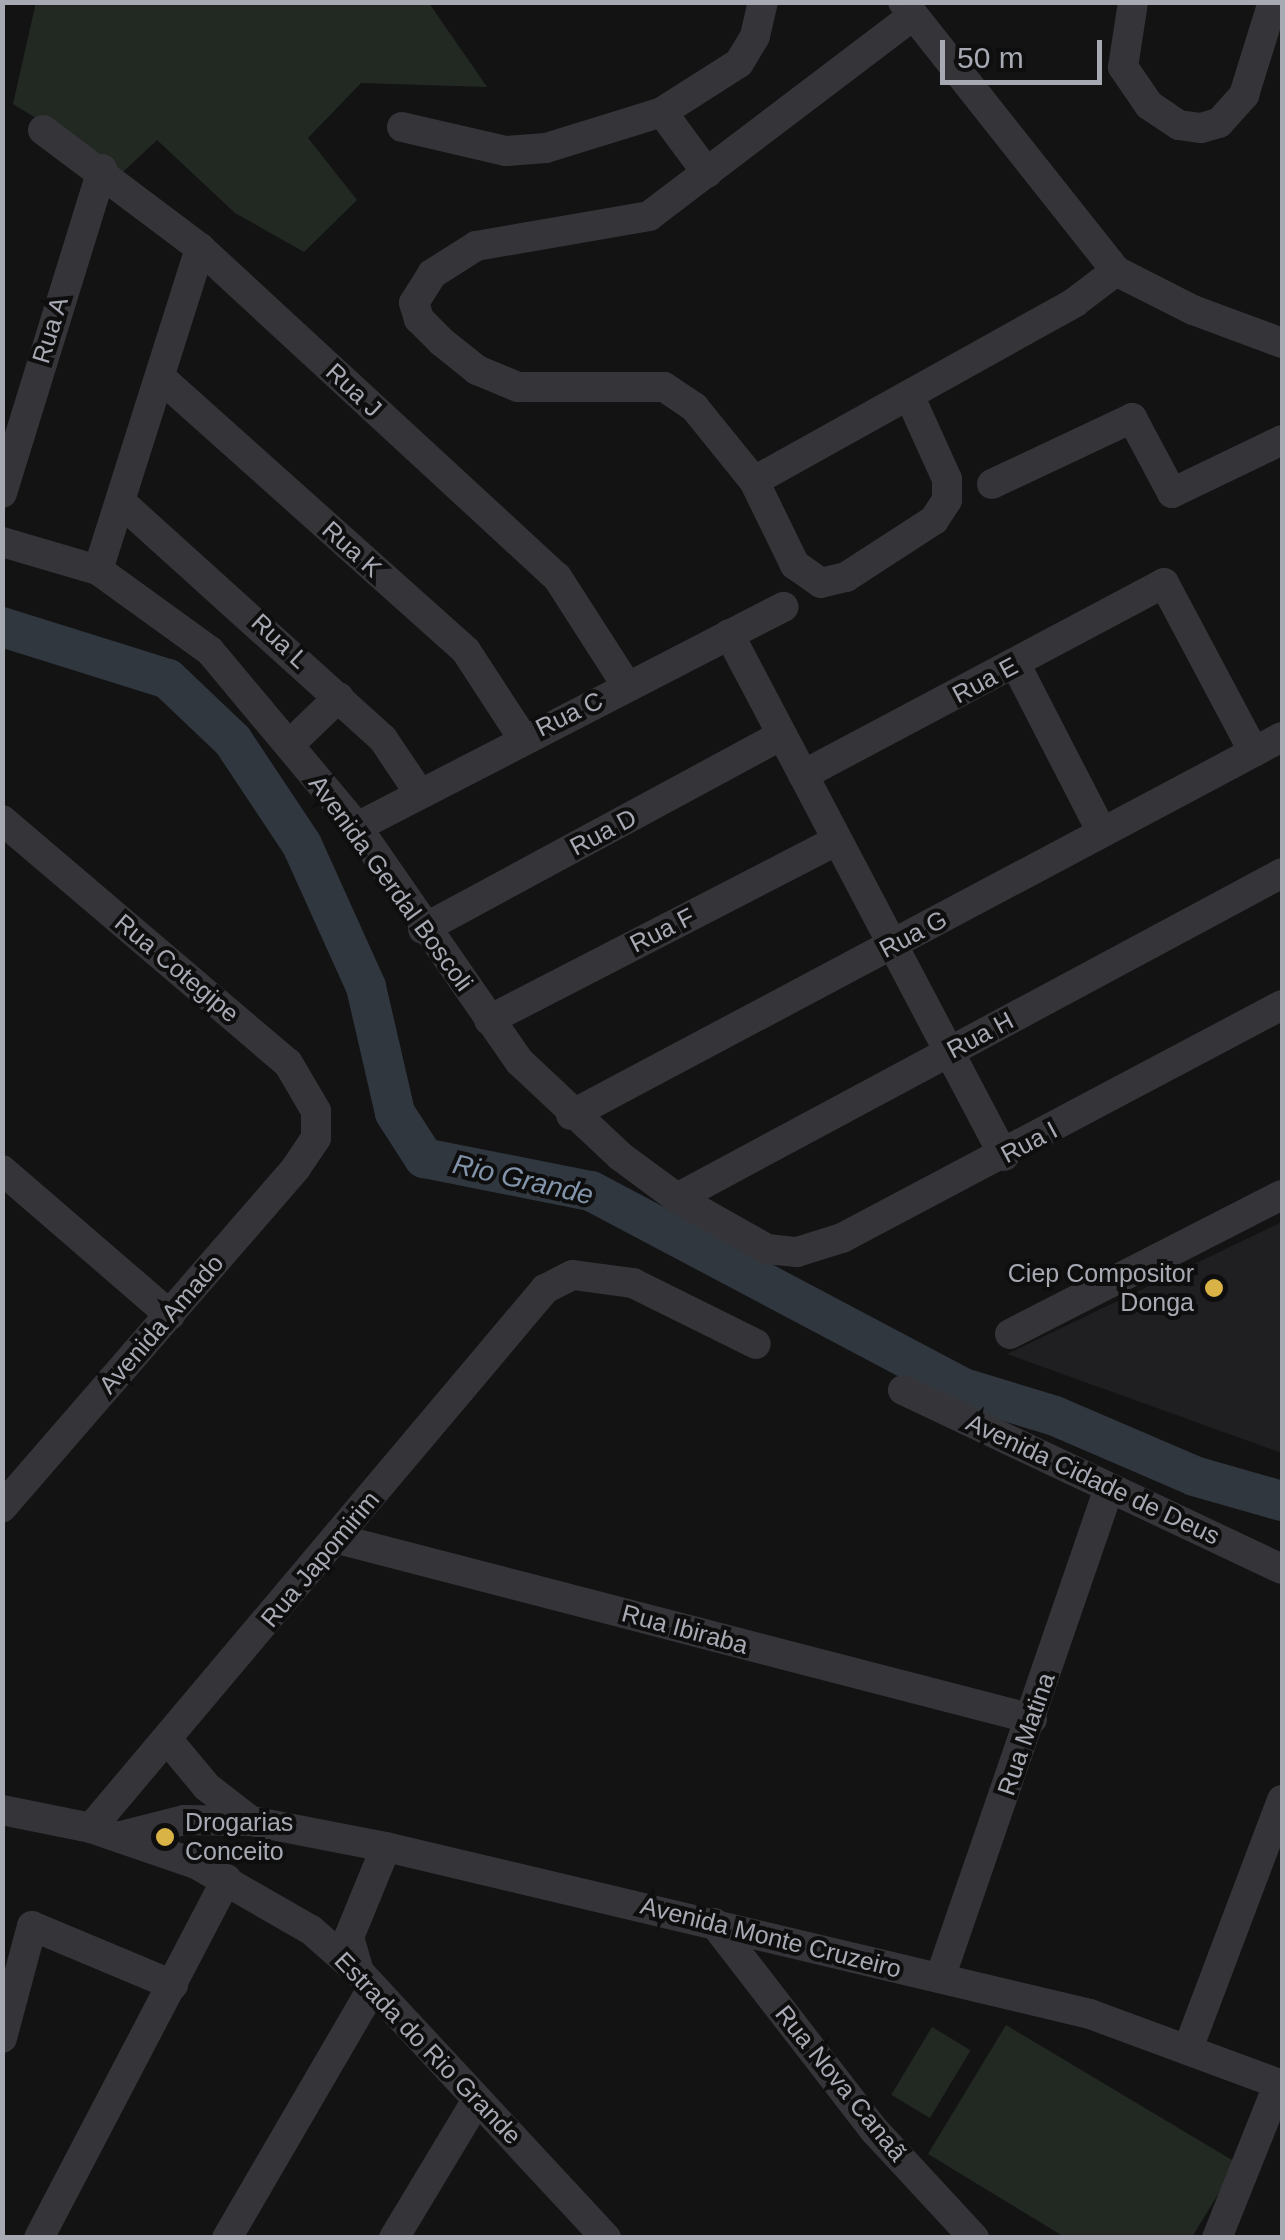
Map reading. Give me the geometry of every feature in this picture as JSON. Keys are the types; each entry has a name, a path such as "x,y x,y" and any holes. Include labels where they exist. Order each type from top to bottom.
{"street":[{"path":"402,127 506,150 546,148 662,112 738,64 755,36 762,2"},
{"path":"1133,2 1123,67 1149,105 1179,125 1201,128 1219,123 1244,96 1273,2"},
{"path":"909,395 947,479 947,500 934,520 846,577 807,579 754,481 694,406 664,387 518,387 477,370 442,342 419,319 414,303 432,274 476,246 635,220 707,173 907,10 1070,207 1116,271 1193,310 1282,343"},
{"path":"662,112 707,173"},
{"name":"Rua J","path":"43,130 102,169 200,248 557,577 627,686"},
{"name":"Rua A","path":"2,493 102,169"},
{"path":"98,570 162,378 200,248"},
{"path":"754,481 1075,302 1116,271"},
{"name":"Rua K","path":"162,378 466,651 522,737"},
{"path":"992,484 1132,418 1172,493 1282,440"},
{"name":"Rua L","path":"122,504 383,739 420,794"},
{"name":"Avenida Gerdal Boscoli","path":"2,542 98,570 210,651 357,827 489,1020 571,1116 677,1198 767,1249"},
{"name":"Rua E","path":"804,774 1164,583 1254,752"},
{"name":"Rua C","path":"357,827 522,737 784,607"},
{"path":"729,634 1004,1156"},
{"path":"1016,664 1102,832"},
{"path":"289,745 339,697"},
{"name":"Rua D","path":"423,928 782,735"},
{"name":"Rua G","path":"571,1116 1282,738"},
{"name":"Rua Cotegipe","path":"2,820 288,1062 316,1111 316,1138"},
{"name":"Rua F","path":"489,1020 836,840"},
{"name":"Rua H","path":"677,1198 1282,873"},
{"name":"Rua I","path":"767,1249 797,1252 842,1238 1004,1156 1282,1005"},
{"name":"Avenida Amado","path":"2,1507 170,1315 316,1138"},
{"path":"2,1170 170,1315"},
{"path":"1010,1334 1282,1195"},
{"name":"Rua Japomirim","path":"106,1832 167,1739 545,1288 573,1274 633,1283 756,1344"},
{"name":"Avenida Cidade de Deus","path":"903,1390 1282,1569"},
{"name":"Rua Matina","path":"940,1978 1109,1488"},
{"name":"Rua Ibiraba","path":"338,1538 1032,1719"},
{"name":"Avenida Monte Cruzeiro","path":"167,1739 207,1787 251,1822"},
{"path":"1189,2046 1282,1800"},
{"name":"Estrada do Rio Grande","path":"2,1810 106,1832 226,1879 339,1941"},
{"name":"Avenida Monte Cruzeiro","path":"106,1832 184,1820 251,1822 386,1847 1090,2014 1189,2046 1280,2084"},
{"path":"227,2238 366,1980 339,1941 386,1847"},
{"path":"39,2238 226,1879"},
{"name":"Rua Nova Canaã","path":"714,1922 875,2131 974,2238"},
{"path":"2,2038 32,1926 174,1985"},
{"name":"Estrada do Rio Grande","path":"366,1980 606,2238"},
{"path":"1216,2238 1280,2084"},
{"path":"394,2238 477,2100"}],"shaded area":[{"path":"36,2 429,3 487,87 361,83 308,138 357,200 304,252 235,213 157,140 123,172 13,104"},
{"name":"Ciep Compositor Donga","path":"1282,1222 1282,1453 1007,1354"},
{"path":"1006,2025 1237,2163 1192,2237 1066,2238 928,2154"},
{"path":"932,2027 971,2050 930,2118 891,2095"}],"waterway":[{"name":"Rio Grande","path":"2,627 168,679 233,741 302,845 366,987 395,1113 424,1158 591,1191 963,1388 1055,1416 1194,1476 1282,1501"}],"place":[{"name":"Ciep Compositor Donga","path":"1214,1288"},
{"name":"Drogarias Conceito","path":"165,1837"}]}
